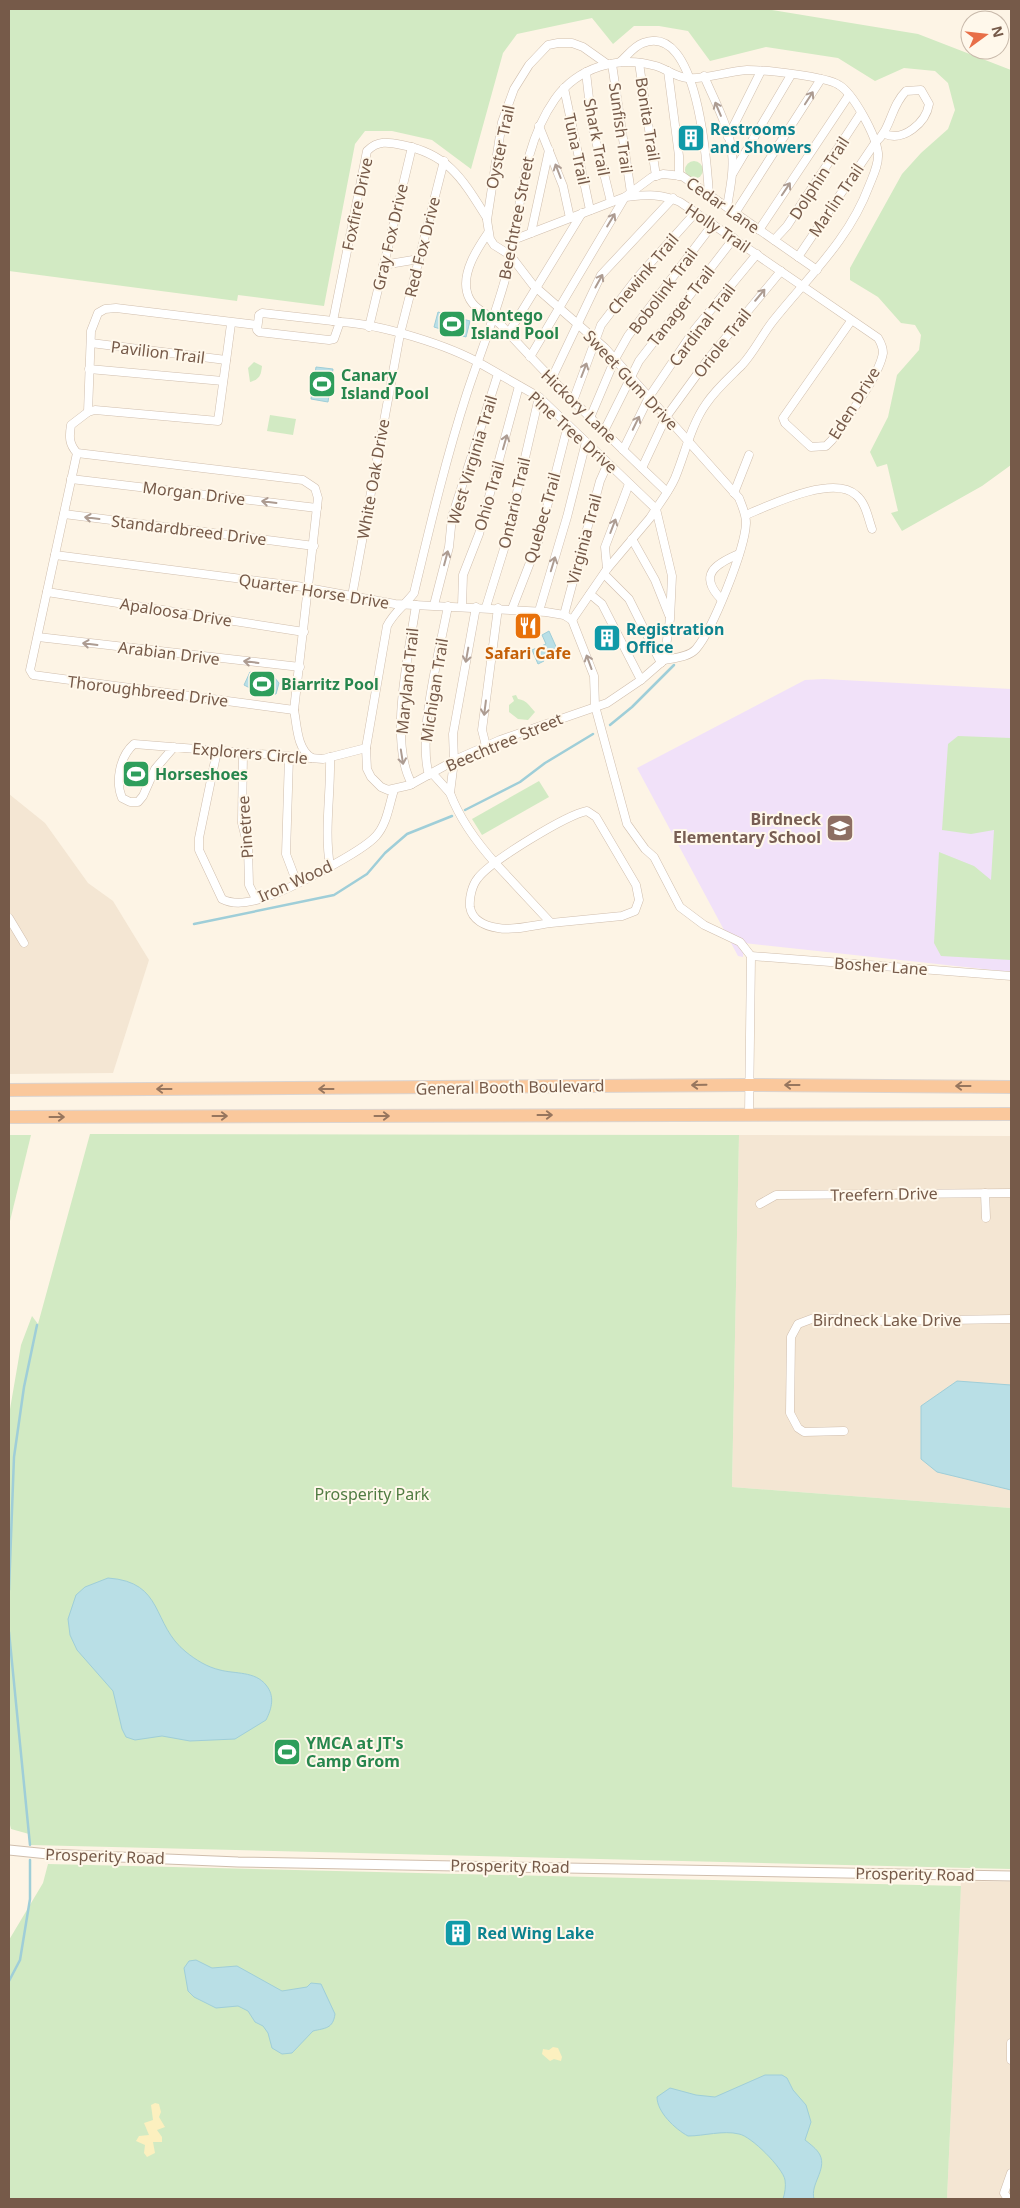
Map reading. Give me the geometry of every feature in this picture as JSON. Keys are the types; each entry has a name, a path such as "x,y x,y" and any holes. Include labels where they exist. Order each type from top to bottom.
{"highway":[{"name":"General Booth Boulevard","path":"9,1090 748,1085 1011,1087"},
{"name":"General Booth Boulevard","path":"9,1117 1011,1114"}],"street":[{"path":"613,63 647,41 658,42 674,50 691,78 707,157 709,195"},
{"name":"Oyster Trail","path":"488,233 487,218 502,122 514,89 529,65 548,46 558,43 572,43 583,47 613,63"},
{"name":"Beechtree Street","path":"572,620 605,572 656,509 673,483 702,408 744,363 769,326 836,248 864,199 877,166 878,153 875,142 861,113 843,87 821,79 748,70 685,78 639,63 613,63 586,72 564,88 539,126 527,156 510,255 493,317 451,450 414,594 393,614 387,626 366,748 367,769 371,777 381,787 394,790 412,784 486,746 607,703 641,680 662,662"},
{"name":"Sunfish Trail","path":"613,63 628,195"},
{"name":"Bonita Trail","path":"639,63 656,176"},
{"path":"668,71 679,156 679,176"},
{"path":"728,137 761,71"},
{"name":"Shark Trail","path":"586,72 592,125 611,202"},
{"path":"732,174 791,75"},
{"path":"704,76 732,152 732,174 727,207"},
{"path":"735,213 821,79"},
{"name":"Tuna Trail","path":"564,88 590,210"},
{"path":"921,90 929,104 924,118 906,134 896,137 885,134 899,99 906,91 921,90"},
{"path":"760,230 849,95"},
{"name":"Dolphin Trail","path":"774,240 787,226 861,113"},
{"path":"539,126 563,186 570,218"},
{"name":"Marlin Trail","path":"798,256 875,142 885,134"},
{"name":"Foxfire Drive","path":"337,322 366,151 384,142 425,151 444,161 458,174 487,218"},
{"name":"Gray Fox Drive","path":"369,327 412,147"},
{"path":"531,233 549,150"},
{"name":"Red Fox Drive","path":"400,334 444,161"},
{"path":"513,240 628,195 656,176"},
{"name":"Cedar Lane","path":"656,176 679,176 817,270"},
{"name":"Holly Trail","path":"628,195 653,194 673,198 803,286"},
{"path":"530,357 558,307 628,195"},
{"path":"551,380 601,275 673,198"},
{"name":"Chewink Trail","path":"572,401 601,325 618,301 696,212"},
{"path":"508,334 582,213"},
{"name":"Bobolink Trail","path":"590,418 615,359 628,336 713,224"},
{"path":"488,233 494,245 510,255"},
{"name":"Hickory Lane","path":"488,233 475,252 466,279 466,292 478,309 493,317 551,380 667,492"},
{"name":"Tanager Trail","path":"604,431 639,361 678,308 734,238"},
{"name":"Cardinal Trail","path":"623,450 649,397 695,329 757,254"},
{"name":"Sweet Gum Drive","path":"510,255 536,288 596,340 631,376 734,493 746,515"},
{"path":"383,265 419,259"},
{"name":"Oriole Trail","path":"642,468 666,417 709,358 781,271"},
{"name":"Eden Drive","path":"803,286 878,338 882,346 881,357 866,388 832,440 826,446 812,447 785,423 783,418 851,321"},
{"path":"231,324 218,421 95,410 88,412 90,343 94,320 98,313 105,309 116,308 257,326 259,332 329,340 334,338 337,322"},
{"name":"Pine Tree Drive","path":"257,326 259,315 262,313 337,322 400,334 456,350 538,397 656,509"},
{"name":"White Oak Drive","path":"352,596 400,334"},
{"name":"Pavilion Trail","path":"90,343 226,360"},
{"path":"90,369 223,382"},
{"name":"West Virginia Trail","path":"434,605 449,547 452,518 498,374"},
{"name":"Ohio Trail","path":"462,606 464,576 479,534 519,386"},
{"name":"Ontario Trail","path":"486,608 504,549 538,397"},
{"name":"Thoroughbreed Drive","path":"88,412 71,425 69,436 72,447 77,453 30,670 33,675 41,678 294,710"},
{"name":"Quebec Trail","path":"512,609 538,542 568,425"},
{"path":"539,611 567,517 586,442"},
{"path":"77,453 303,480 315,488 318,508 294,710 302,747 306,755 313,758"},
{"path":"734,493 749,455"},
{"name":"Virginia Trail","path":"564,616 600,481 608,463"},
{"name":"Morgan Drive","path":"72,479 318,508"},
{"path":"629,484 605,547 605,572 629,600 662,662"},
{"path":"662,662 686,655 695,650 707,632 739,554 746,524 746,515 799,494 826,488 842,489 855,493 862,501 872,529"},
{"path":"656,509 672,576 670,619 662,662"},
{"name":"Standardbreed Drive","path":"64,514 314,546"},
{"path":"632,539 655,580 670,619"},
{"name":"Quarter Horse Drive","path":"55,554 310,588 405,604 539,611 564,616 572,620"},
{"path":"721,599 713,591 710,583 712,569 719,562 739,554"},
{"name":"Apaloosa Drive","path":"47,592 304,632"},
{"path":"590,594 602,604 641,680"},
{"name":"Maryland Trail","path":"412,784 402,764 400,737 416,605"},
{"name":"Michigan Trail","path":"430,774 425,759 426,727 448,606"},
{"path":"450,794 454,761 453,734 476,607"},
{"path":"486,746 482,730 498,608"},
{"path":"572,620 594,676 595,706 627,824 645,849 654,857 680,907 689,916 740,942 751,956 748,1115"},
{"name":"Arabian Drive","path":"38,637 300,668"},
{"name":"Explorers Circle","path":"174,747 154,769 143,796 138,802 130,802 122,798 118,781 127,750 134,744 174,747 217,751 313,758 330,757 366,748"},
{"name":"Iron Wood","path":"217,751 199,838 199,850 222,899 238,903 266,897 296,883 330,866 375,838 382,829 394,790"},
{"name":"Pinetree","path":"243,753 242,823 248,847 249,885 256,899"},
{"path":"289,756 286,854 296,883"},
{"path":"330,757 330,795 326,834 330,866"},
{"path":"430,774 450,794 472,835 494,862 551,923"},
{"path":"587,811 596,817 636,885 639,900 635,911 622,916 551,923 499,929 481,923 471,913 469,900 476,879 494,862 580,812 587,811"},
{"path":"9,918 24,943"},
{"name":"Bosher Lane","path":"751,956 1011,976"},
{"name":"Treefern Drive","path":"760,1204 776,1195 1011,1192"},
{"path":"985,1193 986,1218"},
{"name":"Birdneck Lake Drive","path":"844,1431 804,1432 793,1420 790,1402 791,1336 798,1324 814,1318 885,1321 1011,1319"},
{"name":"Prosperity Road","path":"9,1850 48,1854 238,1862 1011,1876"},
{"path":"1011,2043 1011,2060"},
{"path":"1008,2199 1004,2193 1011,2172"}],"shaded area":[{"name":"Birdneck Elementary School","path":"824,679 1011,689 1011,972 744,943 743,957 738,956 637,768 805,680"},
{"path":"9,794 45,823 88,883 113,901 149,960 113,1073 9,1074"},
{"path":"739,1135 1011,1136 1011,1508 732,1487"},
{"path":"961,1881 1011,1882 1011,2199 947,2199"}],"green space":[{"path":"9,9 766,9 918,34 960,50 960,60 985,60 1011,70 1011,465 982,486 902,531 891,513 898,511 887,464 877,467 870,452 888,417 897,375 919,350 921,335 915,325 901,323 878,297 850,280 850,268 902,174 921,153 948,129 955,110 948,83 935,71 904,68 875,81 838,58 766,47 710,61 688,31 659,26 634,26 613,44 592,18 517,34 503,53 471,169 432,140 392,131 365,131 355,144 324,306 238,295 237,301 9,271"},
{"path":"694,161 700,164 703,170 700,176 694,179 688,176 685,170 688,164"},
{"path":"254,362 262,366 261,372 258,378 250,382 248,368"},
{"path":"270,415 296,419 293,435 267,431"},
{"path":"516,695 518,699 526,702 535,712 528,720 518,719 509,712 509,705 514,701 512,696"},
{"path":"958,736 1011,738 1011,960 941,956 934,943 939,852 974,866 991,880 994,830 971,834 942,830 948,744"},
{"name":"Horseshoes","path":"134,764 143,767 137,784 129,781"},
{"path":"539,781 549,797 482,835 472,819"},
{"name":"Prosperity Park","path":"90,1134 739,1135 732,1487 1011,1508 1011,1869 30,1845 29,1834 11,1829 9,1821 9,1415 21,1345 32,1316 38,1324"},
{"path":"9,1135 31,1135 9,1225"},
{"path":"48,1864 961,1886 947,2199 9,2199 9,1940 43,1883"}],"sand":[{"path":"553,2047 558,2048 562,2057 561,2061 554,2059 550,2061 542,2054 543,2049 549,2050"},
{"path":"159,2104 161,2112 159,2117 165,2127 157,2130 162,2137 162,2142 153,2142 155,2153 147,2157 144,2153 145,2145 136,2141 139,2136 149,2135 144,2123 153,2120 151,2105"}],"water":[{"name":"Montego Island Pool","path":"438,312 470,321 466,337 434,327"},
{"name":"Canary Island Pool","path":"316,367 333,369 328,402 311,399"},
{"path":"549,631 558,651 542,658 544,661 538,664 532,650 546,644 542,635"},
{"name":"Biarritz Pool","path":"250,672 271,680 274,677 279,683 276,694 260,693 244,685"},
{"path":"957,1381 1011,1385 1011,1490 937,1472 921,1459 921,1406"},
{"path":"108,1578 126,1581 139,1587 155,1606 175,1641 194,1658 215,1669 251,1675 261,1680 269,1689 272,1698 266,1720 235,1739 190,1741 162,1736 135,1740 126,1737 122,1729 113,1691 77,1650 70,1635 68,1619 76,1595 85,1587"},
{"path":"196,1960 212,1968 237,1966 282,1991 307,1987 311,1983 321,1984 335,2014 334,2019 328,2027 313,2031 292,2053 282,2054 272,2048 268,2033 263,2026 255,2022 248,2011 238,2006 216,2008 194,1997 188,1991 184,1968 189,1961"},
{"path":"765,2075 782,2075 787,2078 793,2090 806,2105 811,2122 805,2140 817,2151 822,2161 814,2188 814,2199 783,2199 785,2180 783,2175 766,2153 751,2140 733,2133 688,2136 668,2120 658,2103 657,2097 670,2088 696,2095 715,2097"}],"waterway":[{"path":"610,725 632,707 674,665"},
{"path":"465,810 520,782 545,763 593,734"},
{"path":"194,924 334,895 367,874 385,853 407,834 452,816"},
{"path":"9,1590 14,1457 24,1387 37,1325"},
{"path":"9,1632 30,1845"},
{"path":"9,1981 20,1960 30,1899 30,1860"}],"place":[{"name":"Restrooms and Showers","path":"691,138"},
{"name":"Montego Island Pool","path":"452,324"},
{"name":"Canary Island Pool","path":"322,384"},
{"name":"Safari Cafe","path":"528,626"},
{"name":"Registration Office","path":"607,638"},
{"name":"Biarritz Pool","path":"262,684"},
{"name":"Horseshoes","path":"136,774"},
{"name":"Birdneck Elementary School","path":"840,828"},
{"name":"YMCA at JT's Camp Grom","path":"287,1752"},
{"name":"Red Wing Lake","path":"458,1933"}]}
